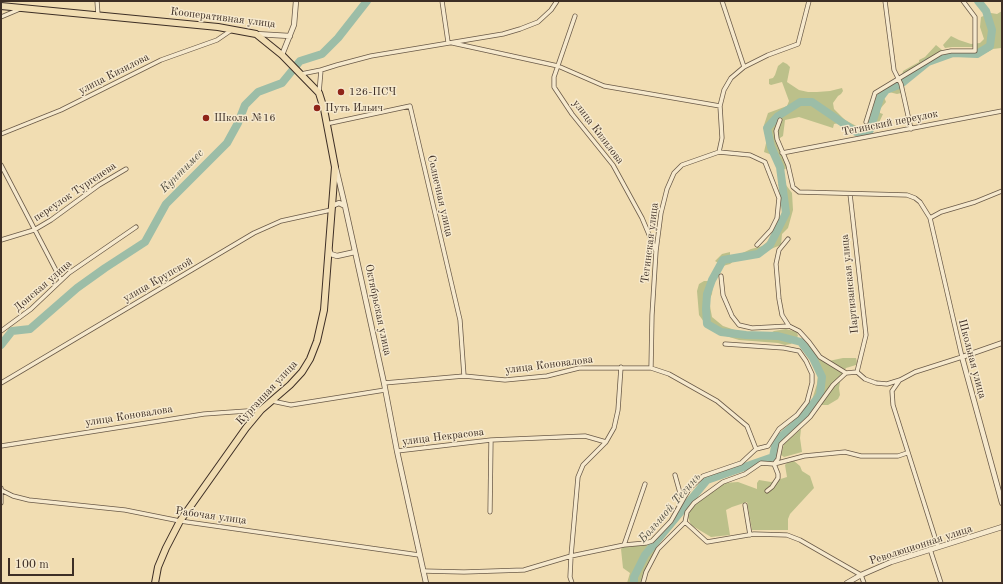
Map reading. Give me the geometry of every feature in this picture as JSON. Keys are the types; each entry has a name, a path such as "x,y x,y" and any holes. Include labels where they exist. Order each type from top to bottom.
{"main road":[{"name":"Кооперативная улица","path":"1,6 233,29 256,34"},
{"path":"256,34 282,55 319,93"},
{"name":"Октябрьская улица","path":"319,93 336,166"},
{"name":"Курганная улица","path":"155,583 161,561 180,521 246,428 261,410 290,386 302,372 310,359 317,341 321,324 336,166"}],"street":[{"path":"97,1 98,15"},
{"path":"282,55 294,26 296,1"},
{"path":"442,1 448,42"},
{"path":"301,74 371,56 520,30 538,22 551,10 557,1"},
{"path":"722,1 744,67"},
{"path":"719,152 722,138 720,106 727,84 731,78 744,67 768,55 798,44 809,1"},
{"path":"885,1 894,70 901,84 911,129"},
{"path":"866,122 875,93 898,78 941,53 951,51 975,51 975,17 963,1"},
{"path":"1,17 23,8"},
{"name":"улица Кизилова","path":"575,16 554,77 554,87 572,114 613,165 642,218 656,251"},
{"name":"улица Кизилова","path":"1,134 61,110 161,60 217,40 233,29"},
{"name":"Кооперативная улица","path":"256,34 290,36"},
{"path":"448,42 558,66 604,86 720,106"},
{"path":"319,93 321,70"},
{"name":"Солнечная улица","path":"326,124 410,106 460,320 464,376"},
{"name":"Тегинский переулок","path":"782,153 1002,111"},
{"path":"780,120 776,131 777,140 782,153"},
{"name":"Тегинская улица","path":"651,368 652,315 656,251 661,213 667,189 674,173 682,165 719,152 750,156 765,162 779,198 777,218 771,230 757,245"},
{"name":"Школьная улица","path":"782,153 788,165 792,187 799,192 907,195 920,202 930,218 962,357 1002,503"},
{"name":"переулок Тургенева","path":"1,164 61,280"},
{"name":"Октябрьская улица","path":"336,166 426,583"},
{"name":"переулок Тургенева","path":"1,240 34,230 51,220 98,185 126,169"},
{"path":"930,218 941,212 975,202 1002,191"},
{"name":"Партизанская улица","path":"850,194 866,335 857,372"},
{"path":"332,208 339,203 345,206"},
{"name":"улица Крупской","path":"1,383 254,233 281,221 332,208"},
{"name":"Донская улица","path":"1,331 32,309 69,273 136,227"},
{"path":"788,239 779,250 776,264 782,316 789,326 799,331 820,357 846,373 857,372 876,383 887,384 900,380 915,372 1002,343"},
{"path":"329,243 331,254 337,256 355,252"},
{"path":"327,273 330,264 337,256"},
{"path":"721,276 723,295 732,316 739,325 752,328 789,326"},
{"path":"423,571 464,572 524,570 570,556 624,545 646,544 652,540 671,521 689,488 703,476 741,463 756,449 768,446 779,429 797,415 807,402 812,383 812,374 799,351 784,348 725,344"},
{"path":"572,583 570,577 570,556 578,478 583,465 606,442 614,428 618,410 621,367"},
{"name":"улица Коновалова","path":"384,383 464,376 505,380 547,376 579,368 651,368 669,374 717,401 747,426 756,449"},
{"path":"774,464 778,459 781,444 810,417 833,385 846,373"},
{"path":"900,380 892,391 893,405 938,547"},
{"path":"272,401 291,405 385,390"},
{"name":"улица Коновалова","path":"1,446 204,414 261,410"},
{"name":"улица Некрасова","path":"397,451 491,440 585,436 606,442"},
{"name":"улица Некрасова","path":"490,512 491,440"},
{"path":"643,583 646,572 658,548 685,522 687,512 694,503 723,482 745,474 762,463 774,464 804,456 845,452 861,456 898,456 907,453"},
{"path":"767,491 772,487 778,478 774,464"},
{"path":"674,475 682,500"},
{"path":"624,545 645,484"},
{"path":"1,489 1,503"},
{"name":"Рабочая улица","path":"1,489 13,496 29,500 125,510 180,521 419,555"},
{"path":"745,505 750,535"},
{"path":"685,522 707,542 750,535 787,535 800,540 860,575 864,583"},
{"name":"Революционная улица","path":"847,583 860,575 891,562 1002,527"},
{"path":"930,550 941,583"}],"green space":[{"path":"1002,11 1001,48 993,49 982,55 973,49 973,47 945,48 943,45 951,36 971,44 980,43 984,39 980,27 981,17 991,13 997,14"},
{"path":"936,45 942,50 941,53 917,69 914,76 905,83 901,80 903,71 919,62 919,60 925,57"},
{"path":"783,62 790,67 787,82 799,90 817,92 842,88 843,91 833,103 834,109 845,120 862,129 859,134 856,135 839,123 834,124 833,128 799,117 785,120 783,136 777,140 787,168 783,170 777,166 772,155 764,152 767,139 764,125 768,113 787,106 789,101 782,82 771,85 769,84 769,79 773,78 778,66"},
{"path":"897,82 901,93 886,93 884,97 886,102 880,109 880,113 883,114 876,129 862,129 868,124 873,113 874,102 879,92"},
{"path":"780,182 786,185 792,193 793,210 788,228 782,234 781,245 758,254 739,257 730,264 723,266 715,261 722,254 730,252 730,256 736,256 751,249 763,246 769,240 781,218 783,202 782,191 778,185"},
{"path":"704,281 708,281 713,285 712,294 709,301 712,317 723,326 741,332 744,336 756,339 764,337 774,331 786,329 797,332 798,336 791,344 785,345 778,343 739,340 716,333 707,326 699,315 697,291 699,284"},
{"path":"807,343 824,362 843,358 856,358 856,365 846,368 843,373 840,382 840,395 838,399 828,405 815,405 811,403 817,384 818,375 813,363 801,345"},
{"path":"801,429 800,438 802,452 784,457 781,455 784,444"},
{"path":"794,461 800,466 802,471 810,476 814,488 790,514 788,519 788,530 752,530 747,502 726,510 730,535 711,537 691,525 688,517 691,507 724,483 738,482 757,489 757,483 759,480 771,482 787,477 785,465"},
{"path":"652,541 658,549 646,572 643,583 627,583 630,573 623,568 621,549 624,545"}],"waterway":[{"name":"Кунтимес","path":"1,345 12,331 30,329 77,288 145,242 166,204 227,143 238,123 245,105 258,92 282,83 300,61 322,54 338,38 367,1"},
{"name":"Большой Тегинь","path":"634,583 634,577 645,555 707,480 773,457 776,441 799,421 820,395 822,377 813,358 801,342 778,336 746,335 721,332 707,324 707,294 712,280 723,260 758,254 770,245 786,213 780,167 771,147 767,128 778,116 800,102 812,102 856,132 870,130 880,98 886,90 901,84 928,62 953,53 977,54 990,46 992,30 986,11 978,1"}],"place":[{"name":"126-ПСЧ","path":"341,92"},
{"name":"Путь Ильич","path":"317,108"},
{"name":"Школа №16","path":"206,118"}]}
